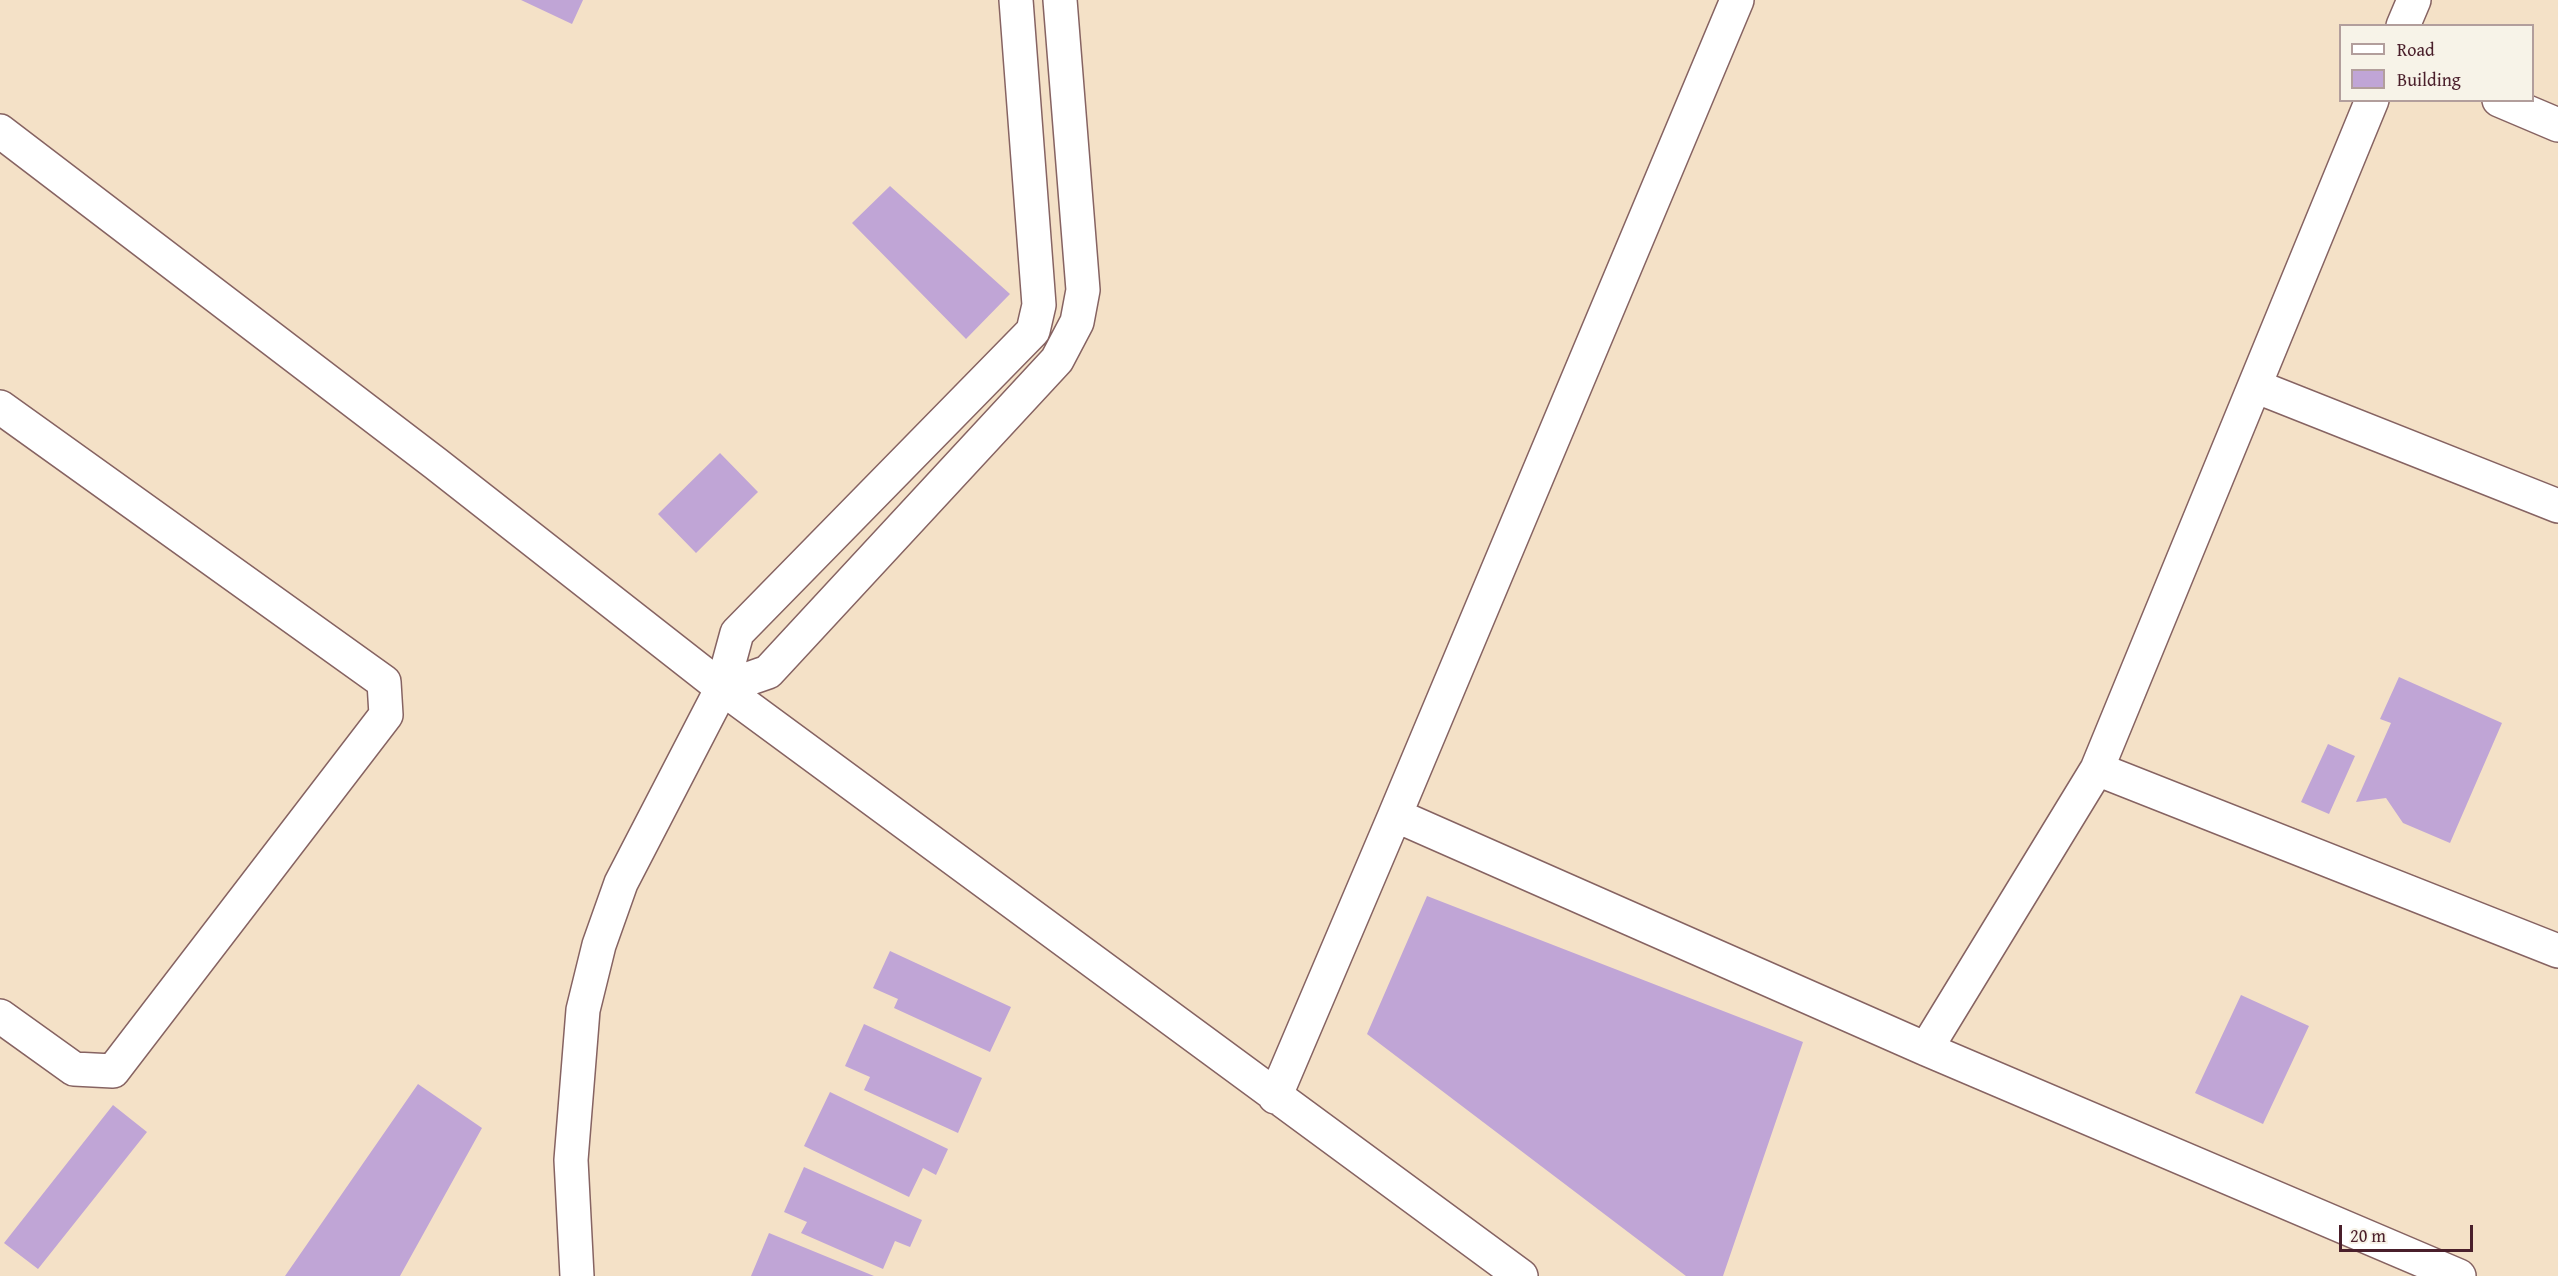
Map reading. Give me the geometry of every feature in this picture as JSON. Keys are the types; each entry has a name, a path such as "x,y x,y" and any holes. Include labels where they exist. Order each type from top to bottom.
{"street":[{"path":"577,1276 571,1160 583,1010 599,945 621,883 722,688 738,633 1033,331 1040,305 1016,0"},
{"path":"722,688 768,672 1057,360 1077,322 1083,290 1060,0"},
{"path":"1275,1097 1737,0"},
{"path":"2404,24 2414,0"},
{"path":"1021,70 1065,67"},
{"path":"1926,1049 2097,769 2371,102"},
{"path":"2504,102 2558,125"},
{"path":"0,131 435,463 722,688 1521,1276"},
{"path":"2255,386 2558,506"},
{"path":"0,407 384,682 386,715 113,1071 74,1069 0,1016"},
{"path":"2097,769 2558,951"},
{"path":"1395,814 1926,1049 2459,1276"}],"building":[{"path":"521,0 583,0 572,24"},
{"path":"890,186 1010,294 966,339 852,223"},
{"path":"720,453 758,492 696,553 658,514"},
{"path":"2399,677 2502,723 2450,843 2403,823 2386,798 2356,802 2391,723 2380,719"},
{"path":"2328,744 2355,756 2329,814 2301,802"},
{"path":"1427,896 1803,1042 1723,1276 1686,1276 1367,1034"},
{"path":"890,951 1011,1007 990,1052 894,1008 898,999 873,988"},
{"path":"2241,995 2309,1026 2263,1124 2195,1093"},
{"path":"864,1024 982,1078 958,1133 864,1090 870,1077 845,1066"},
{"path":"418,1084 482,1128 400,1276 285,1276"},
{"path":"830,1092 948,1149 936,1175 923,1168 909,1197 804,1146"},
{"path":"113,1105 147,1132 38,1269 4,1243"},
{"path":"804,1167 922,1220 910,1247 895,1241 883,1269 801,1233 807,1222 784,1212"},
{"path":"769,1233 874,1276 751,1276"}]}
